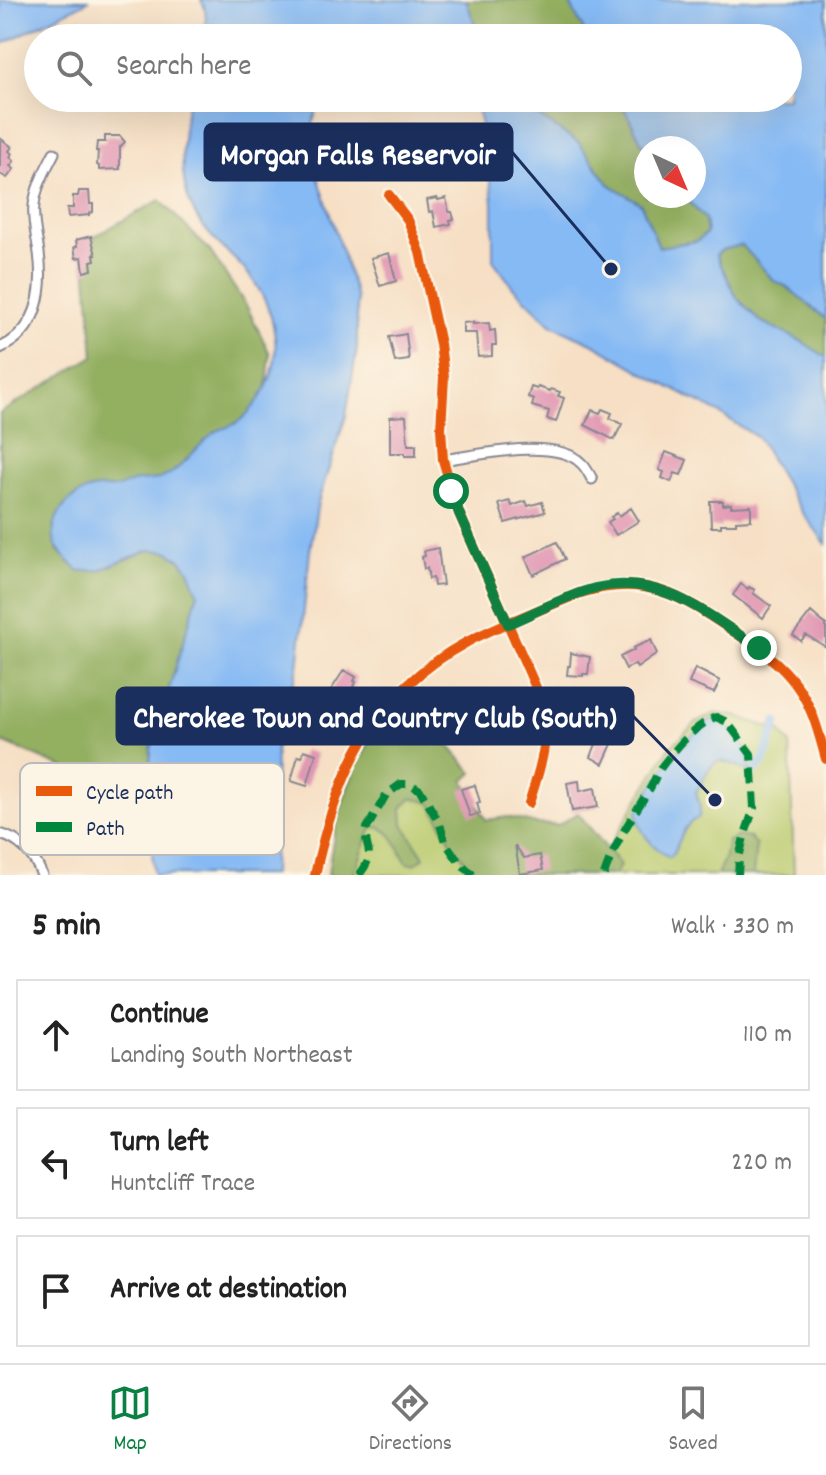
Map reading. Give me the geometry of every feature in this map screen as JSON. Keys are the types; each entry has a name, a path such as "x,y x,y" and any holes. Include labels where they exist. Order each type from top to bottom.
{"street":[{"path":"0,348 29,324 41,295 41,273 33,224 34,204 43,173 54,153"},
{"path":"389,195 408,220 420,252 440,344 444,377 443,460 459,513 545,714 545,748 529,803"},
{"path":"443,460 534,449 571,456 580,461 592,479"},
{"path":"315,875 328,819 351,760 387,705 443,657 469,641 597,588 629,585 669,592 695,605 767,653 784,669 808,704 826,759"},
{"path":"0,834 20,844"},
{"path":"31,855 42,875"}],"green space":[{"path":"466,0 568,0 581,24 475,24"},
{"path":"532,112 626,112 638,136 634,136 634,200 609,184 579,143"},
{"path":"160,200 210,251 247,307 270,354 266,397 210,451 57,550 79,571 125,560 148,550 167,551 189,570 198,593 151,749 150,763 53,763 0,741 0,413 94,356 84,242"},
{"path":"643,208 695,208 705,219 707,233 697,241 659,247"},
{"path":"742,245 774,281 786,286 826,319 826,357 760,321 737,298 716,255 722,250"},
{"path":"405,696 473,773 464,781 486,820 508,817 536,824 558,825 578,813 620,865 615,875 477,875 453,846 431,803 412,798 402,808 403,824 424,857 415,864 407,863 390,834 373,827 353,875 328,875 334,835 352,778 381,724"},
{"path":"716,713 780,731 790,744 794,875 584,875 605,854 670,747 696,723"},
{"path":"422,786 496,875 349,875 363,826"},
{"path":"738,836 750,838 756,845 753,875 717,875 728,841"}],"water":[{"path":"1,0 90,0 42,24 24,24 24,33 0,45"},
{"path":"201,0 466,0 475,24 205,24"},
{"path":"568,0 826,0 826,319 786,286 774,281 742,245 722,250 716,255 737,298 760,321 826,357 826,544 802,512 758,438 594,344 552,325 513,287 493,260 493,203 487,147 478,112 532,112 579,143 609,184 634,200 634,208 643,208 659,247 697,241 707,233 705,219 695,208 706,208 706,136 638,136 626,112 802,112 802,24 581,24"},
{"path":"186,112 316,112 313,123 316,170 357,299 357,348 346,416 318,502 298,668 276,745 276,763 150,763 151,749 198,593 189,570 167,551 148,550 100,570 79,571 62,555 55,543 56,520 67,503 90,489 115,488 169,474 210,436 232,425 251,410 268,383 273,367 275,350 271,316 256,284 215,240 191,206 184,180"},
{"path":"713,719 728,727 741,741 748,754 750,772 728,762 716,762 712,766 696,792 699,817 685,829 669,857 647,838 637,812 679,749"},
{"path":"152,855 273,855 273,875 154,875"}],"building":[{"path":"105,136 120,136 125,142 120,147 120,169 99,170 97,142 105,142"},
{"path":"0,138 12,147 9,151 14,161 10,166 14,169 7,178 0,174"},
{"path":"79,191 89,191 93,212 68,217 67,208 73,208 73,196 78,196"},
{"path":"446,198 454,219 450,220 451,224 436,227 427,200"},
{"path":"91,236 96,255 95,260 91,261 92,270 84,272 82,257 76,258 74,247 77,246 76,240"},
{"path":"389,253 396,281 380,286 371,258"},
{"path":"463,323 489,323 490,331 495,330 496,345 492,345 492,356 478,357 476,333 463,333"},
{"path":"406,334 409,360 395,362 389,337"},
{"path":"531,387 560,392 558,396 564,398 556,422 547,419 549,411 532,406 534,399 528,397"},
{"path":"602,409 612,413 610,418 622,424 614,440 585,425 592,410 600,413"},
{"path":"406,416 408,445 416,445 416,456 390,453 390,417"},
{"path":"666,452 687,460 681,475 675,473 671,482 662,478 664,472 659,470"},
{"path":"510,501 512,506 526,501 528,506 542,502 545,512 505,523 499,504"},
{"path":"710,501 723,501 723,505 731,504 731,507 751,506 751,520 711,527"},
{"path":"631,508 639,521 616,535 608,522 617,513 619,516"},
{"path":"557,542 565,559 533,575 525,557"},
{"path":"438,548 443,585 434,586 433,578 429,579 427,568 424,569 422,557 425,556 424,551"},
{"path":"741,584 755,590 753,593 771,606 763,618 733,595"},
{"path":"811,612 826,625 826,647 806,635 801,641 793,635"},
{"path":"651,640 657,654 637,668 635,664 626,669 620,657"},
{"path":"571,653 590,657 588,674 567,675"},
{"path":"695,668 720,681 714,693 689,683"},
{"path":"344,670 356,677 345,705 330,697"},
{"path":"429,710 443,720 424,745 413,732"},
{"path":"592,732 612,744 603,764 591,757 596,744 588,740"},
{"path":"304,750 316,754 307,786 291,781 298,756 302,757"},
{"path":"579,781 580,791 595,788 598,807 572,811 567,783"},
{"path":"475,785 480,814 470,816 461,789"},
{"path":"515,845 524,858 540,855 543,870 520,874"}],"waterway":[{"path":"755,769 763,762 777,722"}],"marked path":[{"path":"604,875 623,833 662,766 694,731 716,717 727,722 751,754 754,808 744,837 738,875"},
{"path":"359,875 369,855 367,828 386,795 401,784 410,784 420,790 440,824 445,842 473,875"}],"cycle path":[{"path":"389,195 408,220 420,252 440,344 444,377 443,460 459,513 541,699 545,739 529,803"},
{"path":"315,875 347,770 363,740 406,686 467,642 580,593 604,587 644,587 679,598 768,656 803,694 826,759"}],"place":[{"name":"Morgan Falls Reservoir","path":"611,269"},
{"name":"Cherokee Town and Country Club (South)","path":"715,800"}],"route":[{"path":"451,491 508,624 580,593 613,585 629,585 669,592 695,605 759,648"}]}
